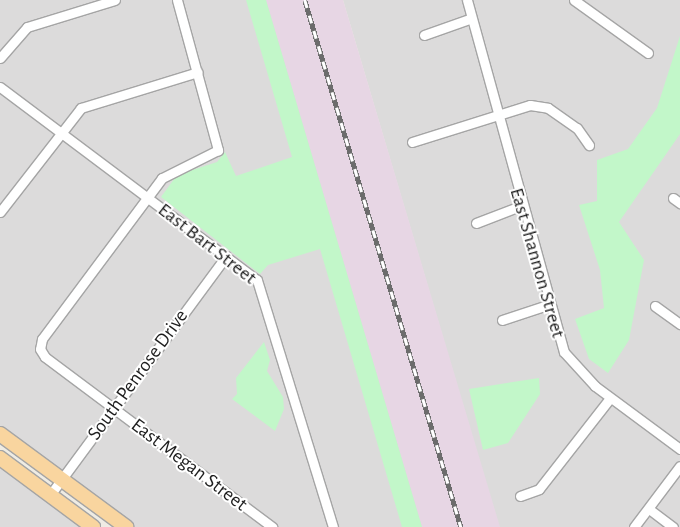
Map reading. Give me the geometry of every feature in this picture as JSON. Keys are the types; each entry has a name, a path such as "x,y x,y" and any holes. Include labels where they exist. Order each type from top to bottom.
{"main road":[{"path":"0,434 126,527"},
{"path":"0,458 93,527"}],"street":[{"path":"0,58 27,27 83,5 116,0"},
{"path":"148,197 168,172 212,157 219,149 177,0"},
{"name":"East Shannon Street","path":"467,0 469,19 494,114 547,305 564,352 579,372 610,398 680,449"},
{"path":"574,0 648,53"},
{"path":"424,35 469,19"},
{"path":"0,211 60,132 86,105 198,72"},
{"name":"East Bart Street","path":"0,87 226,256 262,288 333,527"},
{"path":"412,142 494,114 530,105 548,108 576,128 589,145"},
{"name":"East Megan Street","path":"148,197 40,346 45,357 272,527"},
{"path":"476,223 520,206"},
{"name":"South Penrose Drive","path":"50,495 226,256"},
{"path":"502,320 547,305"},
{"path":"655,306 680,324"},
{"path":"520,496 538,488 610,398"},
{"path":"634,527 680,466"},
{"path":"649,509 673,527"}],"shaded area":[{"path":"0,0 267,0 423,527 135,527 0,427"},
{"path":"266,0 343,0 500,527 422,527"},
{"path":"343,0 680,0 680,527 499,527"},
{"path":"0,468 80,527 0,527"}],"green space":[{"path":"246,0 266,0 422,527 402,527 320,249 268,265 260,274 161,197 177,175 217,162 225,152 236,176 292,157"},
{"path":"680,36 680,134 619,222 644,260 629,340 608,373 589,359 575,319 604,308 600,270 579,205 597,201 597,160 628,149 657,108"},
{"path":"264,342 270,360 267,371 283,397 284,409 275,431 232,399 237,394 236,378"},
{"path":"539,378 540,394 508,443 483,450 469,389"}],"railway":[{"path":"305,0 461,527"}]}
